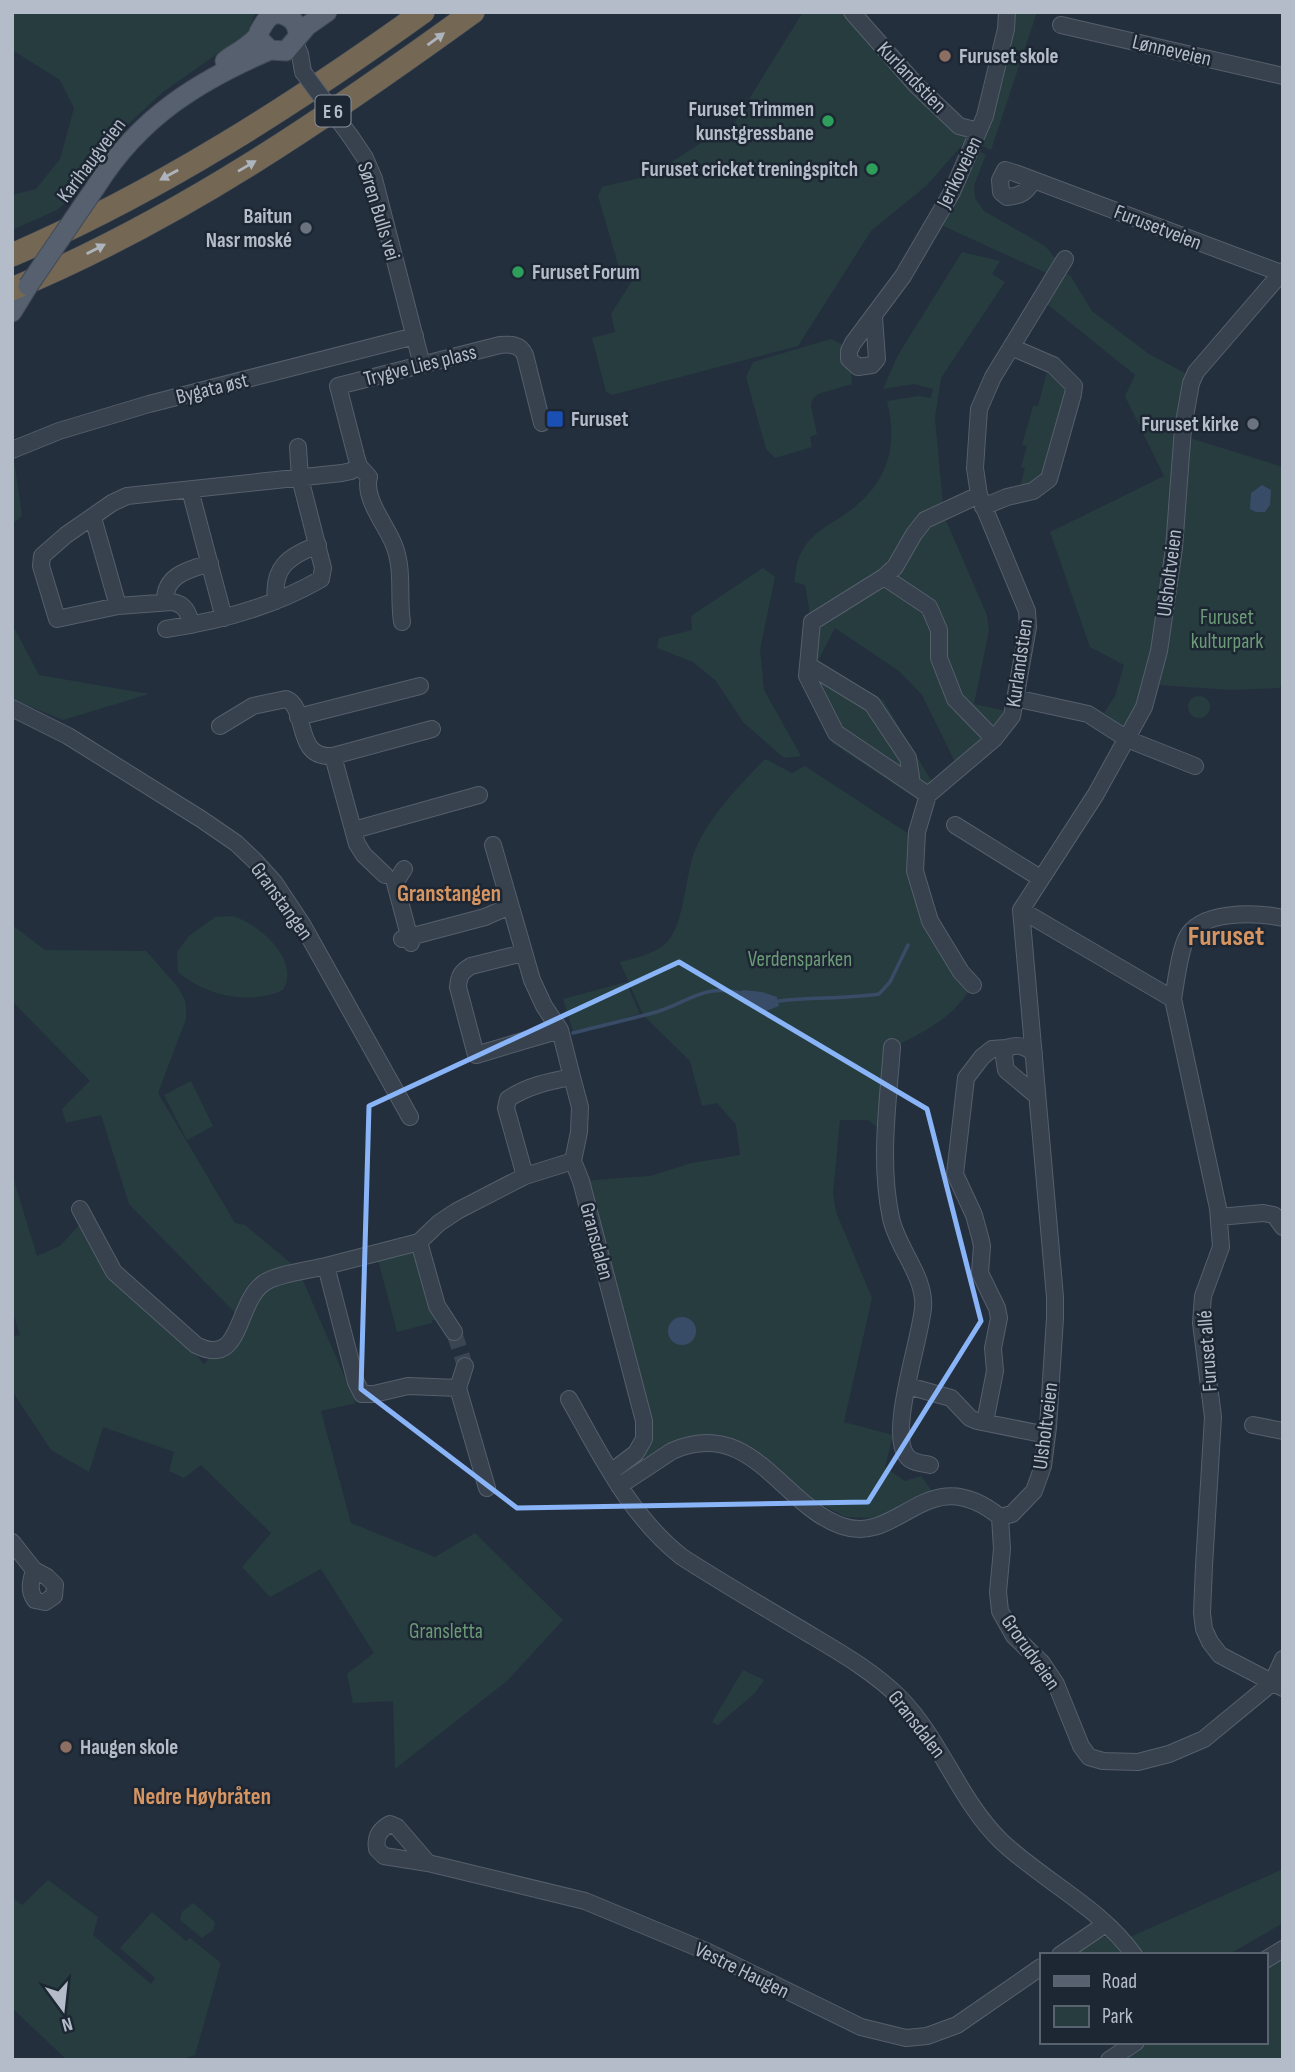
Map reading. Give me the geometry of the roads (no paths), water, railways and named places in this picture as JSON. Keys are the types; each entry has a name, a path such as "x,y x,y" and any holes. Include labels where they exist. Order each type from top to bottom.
{"highway":[{"name":"E 6","path":"352,63 380,25 397,12"},
{"name":"E 6","path":"12,254 84,221 172,173 352,63 423,12"},
{"name":"E 6","path":"20,288 225,179 345,104 473,12"}],"main road":[{"name":"Karihaugveien","path":"208,79 289,49 327,12"},
{"name":"Karihaugveien","path":"12,299 138,132 247,46 259,33 267,18 277,14 292,14 296,25 289,49"},
{"path":"259,33 262,44 289,49"},
{"name":"Karihaugveien","path":"12,312 20,288"}],"street":[{"name":"Kurlandstien","path":"852,12 917,86 959,126 978,131"},
{"name":"Jerikoveien","path":"874,317 903,276 952,192 988,104 1006,29 1007,12"},
{"name":"Lønneveien","path":"1061,25 1283,76"},
{"name":"Søren Bulls vei","path":"289,49 365,158 374,179 422,365"},
{"name":"Furusetveien","path":"1033,180 1282,273"},
{"name":"Kurlandstien","path":"928,794 994,739 1012,716 1028,627 1027,611 981,501 975,468 979,409 1010,347 1065,259"},
{"name":"Ulsholtveien","path":"1000,1517 1012,1514 1034,1491 1043,1466 1055,1297 1021,909 1092,802 1144,707 1159,651 1174,548 1184,428 1191,383 1196,372 1282,273"},
{"name":"Bygata øst","path":"12,450 59,431 149,404 415,336"},
{"name":"Trygve Lies plass","path":"364,472 338,386 508,344 520,348 525,355 542,423"},
{"path":"974,985 961,972 930,921 915,871 917,832 928,794 836,733 807,676 812,622 884,577 895,567 925,520 981,501 1032,491 1049,479 1074,386 1053,365 1010,347"},
{"path":"166,629 224,618 276,601 320,579 323,568 300,478 298,447"},
{"path":"191,625 189,614 180,603 165,602 118,606 57,619 41,566 42,556 112,503 127,496 351,471 364,472 382,524 394,543 402,592 402,622"},
{"path":"190,490 224,618"},
{"path":"93,518 118,606"},
{"path":"276,601 275,584 284,565 297,553 318,545"},
{"path":"165,602 165,594 174,578 187,570 210,563"},
{"name":"Kurlandstien","path":"884,577 929,607 939,630 939,658 955,699 994,739"},
{"path":"808,665 872,704 908,758 912,784"},
{"path":"298,717 420,686"},
{"path":"1015,698 1088,714 1127,740 1195,766"},
{"path":"220,726 253,706 286,699 295,706 304,739 324,756 333,756 432,729"},
{"name":"Granstangen","path":"12,708 68,736 201,819 256,861 302,924 410,1117"},
{"path":"333,756 357,844 364,855 385,875"},
{"path":"354,830 479,795"},
{"path":"956,824 1040,878"},
{"path":"80,1209 114,1272 195,1345 208,1351 218,1350 233,1341 251,1296 265,1281 419,1242 439,1223 461,1209 525,1176 573,1161 579,1132 580,1107 560,1030 544,1006 523,953 493,845"},
{"path":"404,869 395,883 395,904 408,940 486,920 510,906"},
{"path":"1021,909 1173,999 1186,939 1202,923 1235,915 1283,918"},
{"path":"523,953 471,966 459,977 458,987 476,1055 560,1030"},
{"name":"Furuset allé","path":"1173,999 1219,1217 1221,1247 1203,1296 1201,1323 1213,1417 1202,1613 1210,1642 1220,1656 1278,1685"},
{"path":"985,1422 995,1371 993,1348 999,1318 980,1273 982,1246 974,1216 955,1174 966,1078 982,1057 992,1049 1016,1045 1028,1048 1034,1054"},
{"path":"892,1047 884,1154 888,1205 892,1223 919,1284 924,1306 901,1418 904,1451 912,1461 930,1465"},
{"path":"1006,1048 1006,1070 1037,1096"},
{"path":"525,1176 506,1108 508,1100 517,1093 545,1082 572,1077"},
{"name":"Gransdalen","path":"573,1161 581,1181 644,1421 644,1439 636,1452 611,1472"},
{"path":"1219,1217 1263,1213 1274,1215 1283,1227"},
{"path":"419,1242 437,1306 454,1332"},
{"path":"326,1266 356,1382 362,1394 374,1395 408,1387 458,1388"},
{"path":"465,1366 458,1388 487,1488"},
{"path":"908,1386 951,1398 970,1418 1047,1435"},
{"name":"Gransdalen","path":"569,1399 619,1486 650,1528 682,1557 849,1658 891,1689 928,1732 993,1833 1104,1924 1132,1953"},
{"path":"1253,1425 1283,1431"},
{"path":"619,1486 681,1447 722,1445 768,1468 827,1520 845,1527 873,1525 932,1499 946,1496 968,1498 1000,1517"},
{"name":"Grorudveien","path":"1000,1517 1000,1611 1014,1636 1042,1663 1056,1684 1081,1746 1089,1757 1103,1761 1138,1762 1169,1754 1204,1739 1278,1685 1283,1660"},
{"path":"12,1542 34,1570"},
{"name":"Vestre Haugen","path":"428,1863 585,1901 708,1952 861,2027 906,2038 927,2036 957,2025 1040,1968"},
{"path":"1063,1953 1104,1924"},
{"path":"1267,1959 1283,1949"},
{"path":"1109,2060 1133,2044"}],"water":[{"path":"1262,485 1271,490 1270,505 1265,512 1256,512 1250,509 1251,493"},
{"path":"742,990 777,997 779,1006 763,1012 740,998"},
{"path":"682,1317 692,1321 696,1331 692,1341 682,1345 672,1341 668,1331 672,1321"}],"waterway":[{"path":"779,1001 879,994 890,982 908,945"},
{"path":"573,1033 653,1013 705,993 741,993"}],"tunnel":[{"path":"454,1332 465,1366"}],"place":[{"name":"Furuset skole","path":"945,56"},
{"name":"Furuset Trimmen kunstgressbane","path":"828,121"},
{"name":"Furuset cricket treningspitch","path":"872,169"},
{"name":"Baitun Nasr moské","path":"306,228"},
{"name":"Furuset Forum","path":"518,272"},
{"name":"Furuset","path":"555,419"},
{"name":"Furuset kirke","path":"1253,424"},
{"name":"Haugen skole","path":"66,1747"}],"district":[{"name":"Granstangen","path":"449,893"},
{"name":"Furuset","path":"1226,935"},
{"name":"Nedre Høybråten","path":"202,1796"}],"park label":[{"name":"Furuset kulturpark","path":"1227,629"},
{"name":"Verdensparken","path":"800,959"},
{"name":"Gransletta","path":"446,1631"}]}
